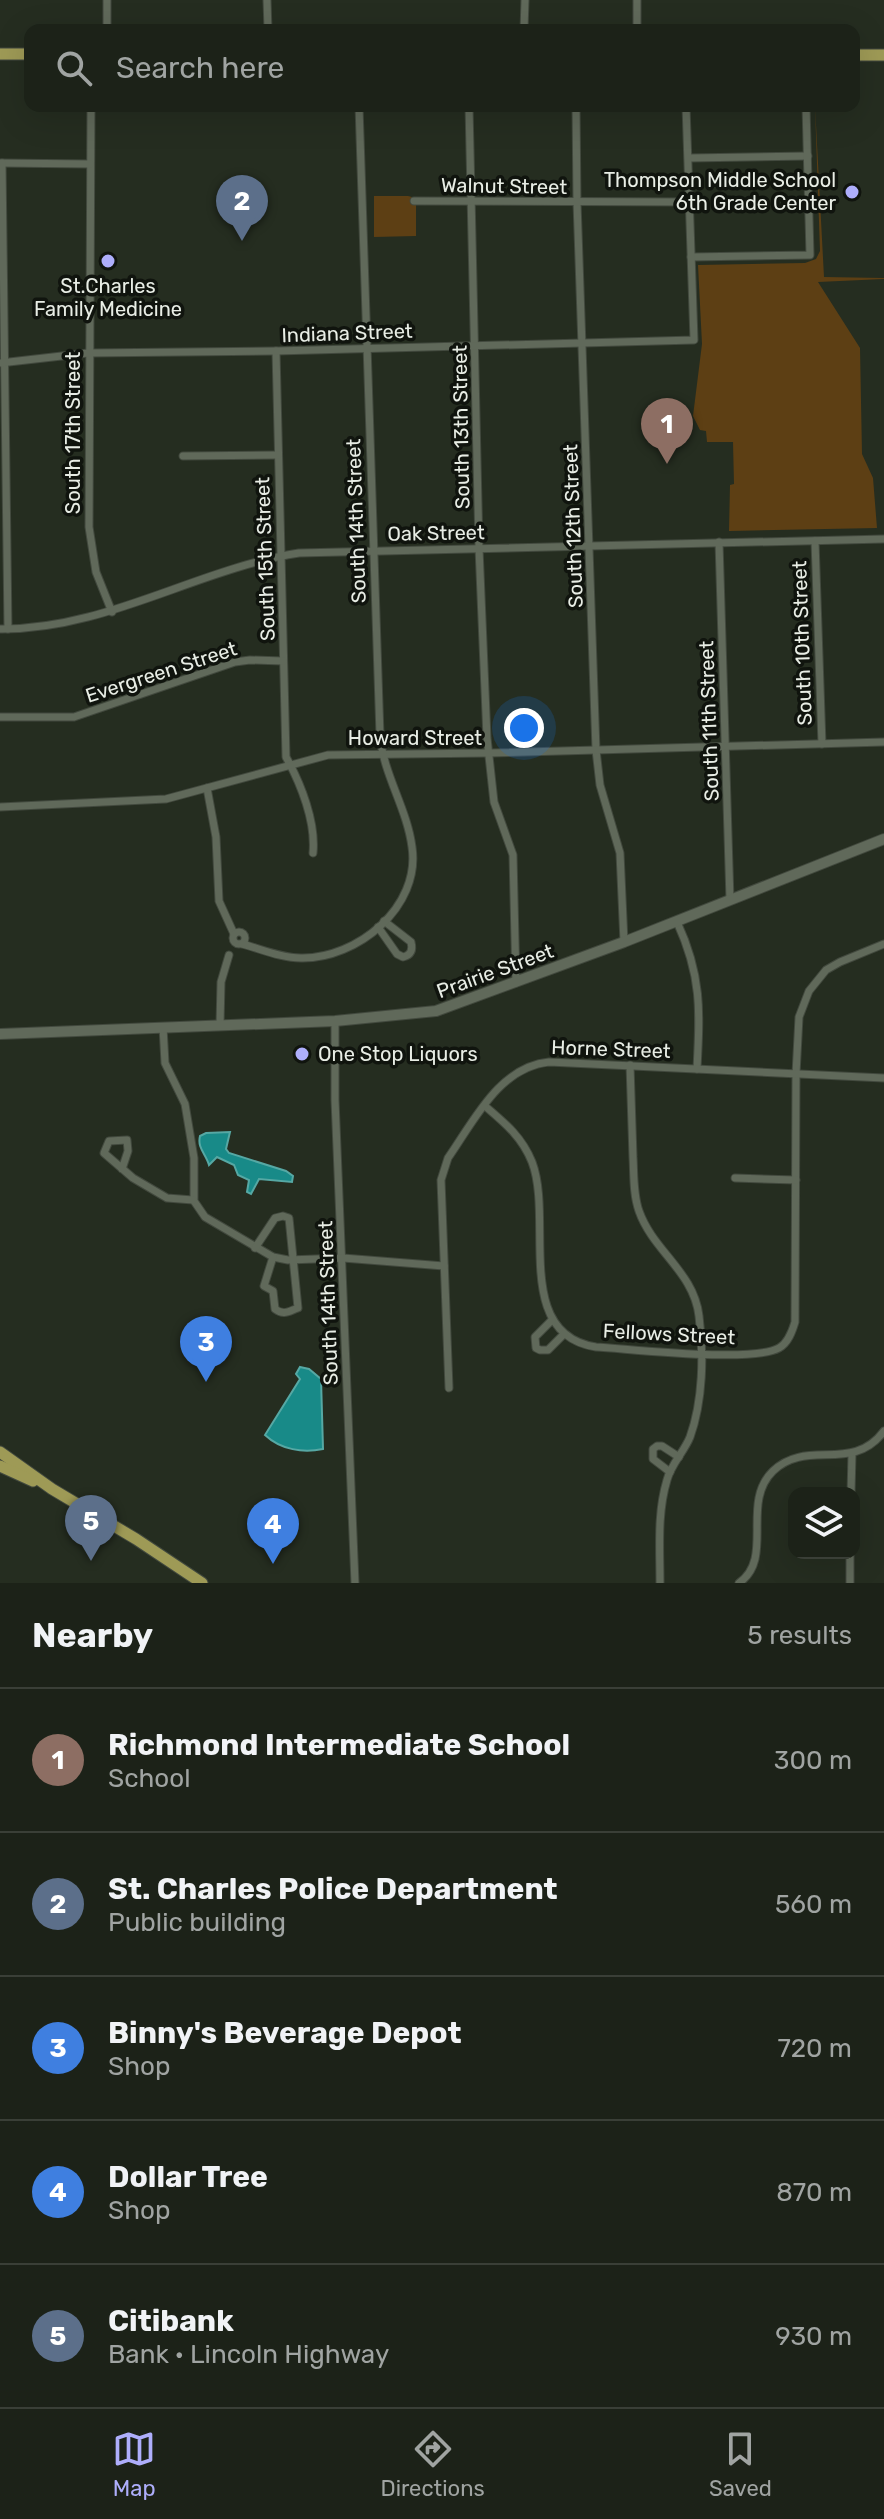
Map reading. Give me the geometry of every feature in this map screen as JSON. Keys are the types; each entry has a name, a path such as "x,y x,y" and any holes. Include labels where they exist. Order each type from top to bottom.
{"main road":[{"path":"0,54 24,54"},
{"path":"860,55 884,55"},
{"path":"0,1452 52,1489 202,1583"},
{"path":"0,1466 52,1489"}],"street":[{"path":"107,0 107,24"},
{"path":"267,0 268,24"},
{"path":"524,24 525,0"},
{"path":"637,0 637,24"},
{"name":"South 17th Street","path":"91,112 89,527 96,572 112,612"},
{"name":"South 14th Street","path":"239,938 258,948 296,959 321,957 347,949 395,911 410,879 413,858 409,833 382,753 359,112"},
{"name":"South 13th Street","path":"469,112 479,548 489,753 494,802 513,855 516,983"},
{"name":"South 12th Street","path":"576,112 596,750 600,785 620,853 624,942"},
{"path":"686,112 691,257 810,255 806,112"},
{"path":"689,158 808,156"},
{"path":"4,629 1,163 90,164"},
{"name":"Walnut Street","path":"414,201 689,202"},
{"name":"Indiana Street","path":"3,363 88,353 694,339 691,257"},
{"name":"South 15th Street","path":"276,351 286,757 315,834 313,853"},
{"path":"183,456 278,455"},
{"name":"Oak Street","path":"4,629 66,624 112,612 229,570 299,553 884,539"},
{"name":"South 10th Street","path":"815,541 822,744"},
{"name":"South 11th Street","path":"719,542 730,900"},
{"name":"Evergreen Street","path":"0,717 74,717 235,662 283,661"},
{"name":"Howard Street","path":"0,807 166,799 328,755 884,742"},
{"path":"207,788 216,837 217,892 226,917 239,938 229,955 221,982 220,1025"},
{"name":"Prairie Street","path":"0,1034 335,1021 436,1011 677,922 884,839"},
{"path":"677,922 695,969 699,991 697,1069"},
{"path":"381,924 411,942 409,955 403,957 397,954 381,924"},
{"path":"735,1178 796,1180 799,1017 809,991 826,970 840,962 883,948"},
{"name":"South 14th Street","path":"335,1021 335,1100 355,1583"},
{"path":"163,1027 165,1063 185,1104 194,1158 193,1200 205,1217 273,1257 343,1258 444,1266"},
{"name":"Horne Street","path":"449,1388 441,1180 448,1158 507,1079 538,1063 884,1078"},
{"path":"630,1065 634,1183 638,1210 651,1236 684,1275 692,1289 699,1314 701,1354 698,1413 688,1441 670,1472 660,1514 660,1583"},
{"path":"485,1106 510,1126 533,1164 539,1195 543,1295 552,1320 561,1331 548,1350 543,1351 536,1348 535,1337 552,1320"},
{"path":"122,1169 167,1198 193,1200"},
{"name":"Fellows Street","path":"561,1331 584,1345 596,1347 701,1354 768,1352 783,1346 795,1322 796,1180"},
{"path":"255,1248 275,1218 289,1218 298,1308 288,1313 279,1313 275,1309 273,1291 264,1286 273,1257"},
{"path":"739,1583 751,1570 755,1559 759,1493 771,1472 795,1458 852,1454 870,1445 884,1431"},
{"path":"670,1472 653,1459 653,1449 662,1446 679,1457"},
{"path":"851,1487 852,1454"},
{"path":"850,1559 850,1583"}],"shaded area":[{"path":"815,112 824,277 884,278 818,282 860,348 862,454 873,478 877,528 729,531 730,485 734,484 733,442 707,442 706,431 700,430 693,416 702,344 698,265 805,263 816,259 820,251"},
{"path":"374,196 416,198 416,236 374,237"}],"water":[{"path":"230,1132 226,1149 229,1153 286,1171 293,1176 292,1182 259,1179 251,1194 247,1192 249,1180 238,1175 234,1165 217,1157 209,1165 201,1148 200,1136"},
{"path":"300,1367 309,1369 321,1379 323,1449 292,1449 265,1435 300,1379 296,1374"}],"place":[{"name":"Thompson Middle School 6th Grade Center","path":"852,192"},
{"name":"St. Charles Police Department","path":"242,241"},
{"name":"St.Charles Family Medicine","path":"108,261"},
{"name":"Richmond Intermediate School","path":"667,464"},
{"name":"One Stop Liquors","path":"302,1054"},
{"name":"Binny's Beverage Depot","path":"206,1382"},
{"name":"Citibank","path":"91,1561"},
{"name":"Dollar Tree","path":"273,1564"}]}
